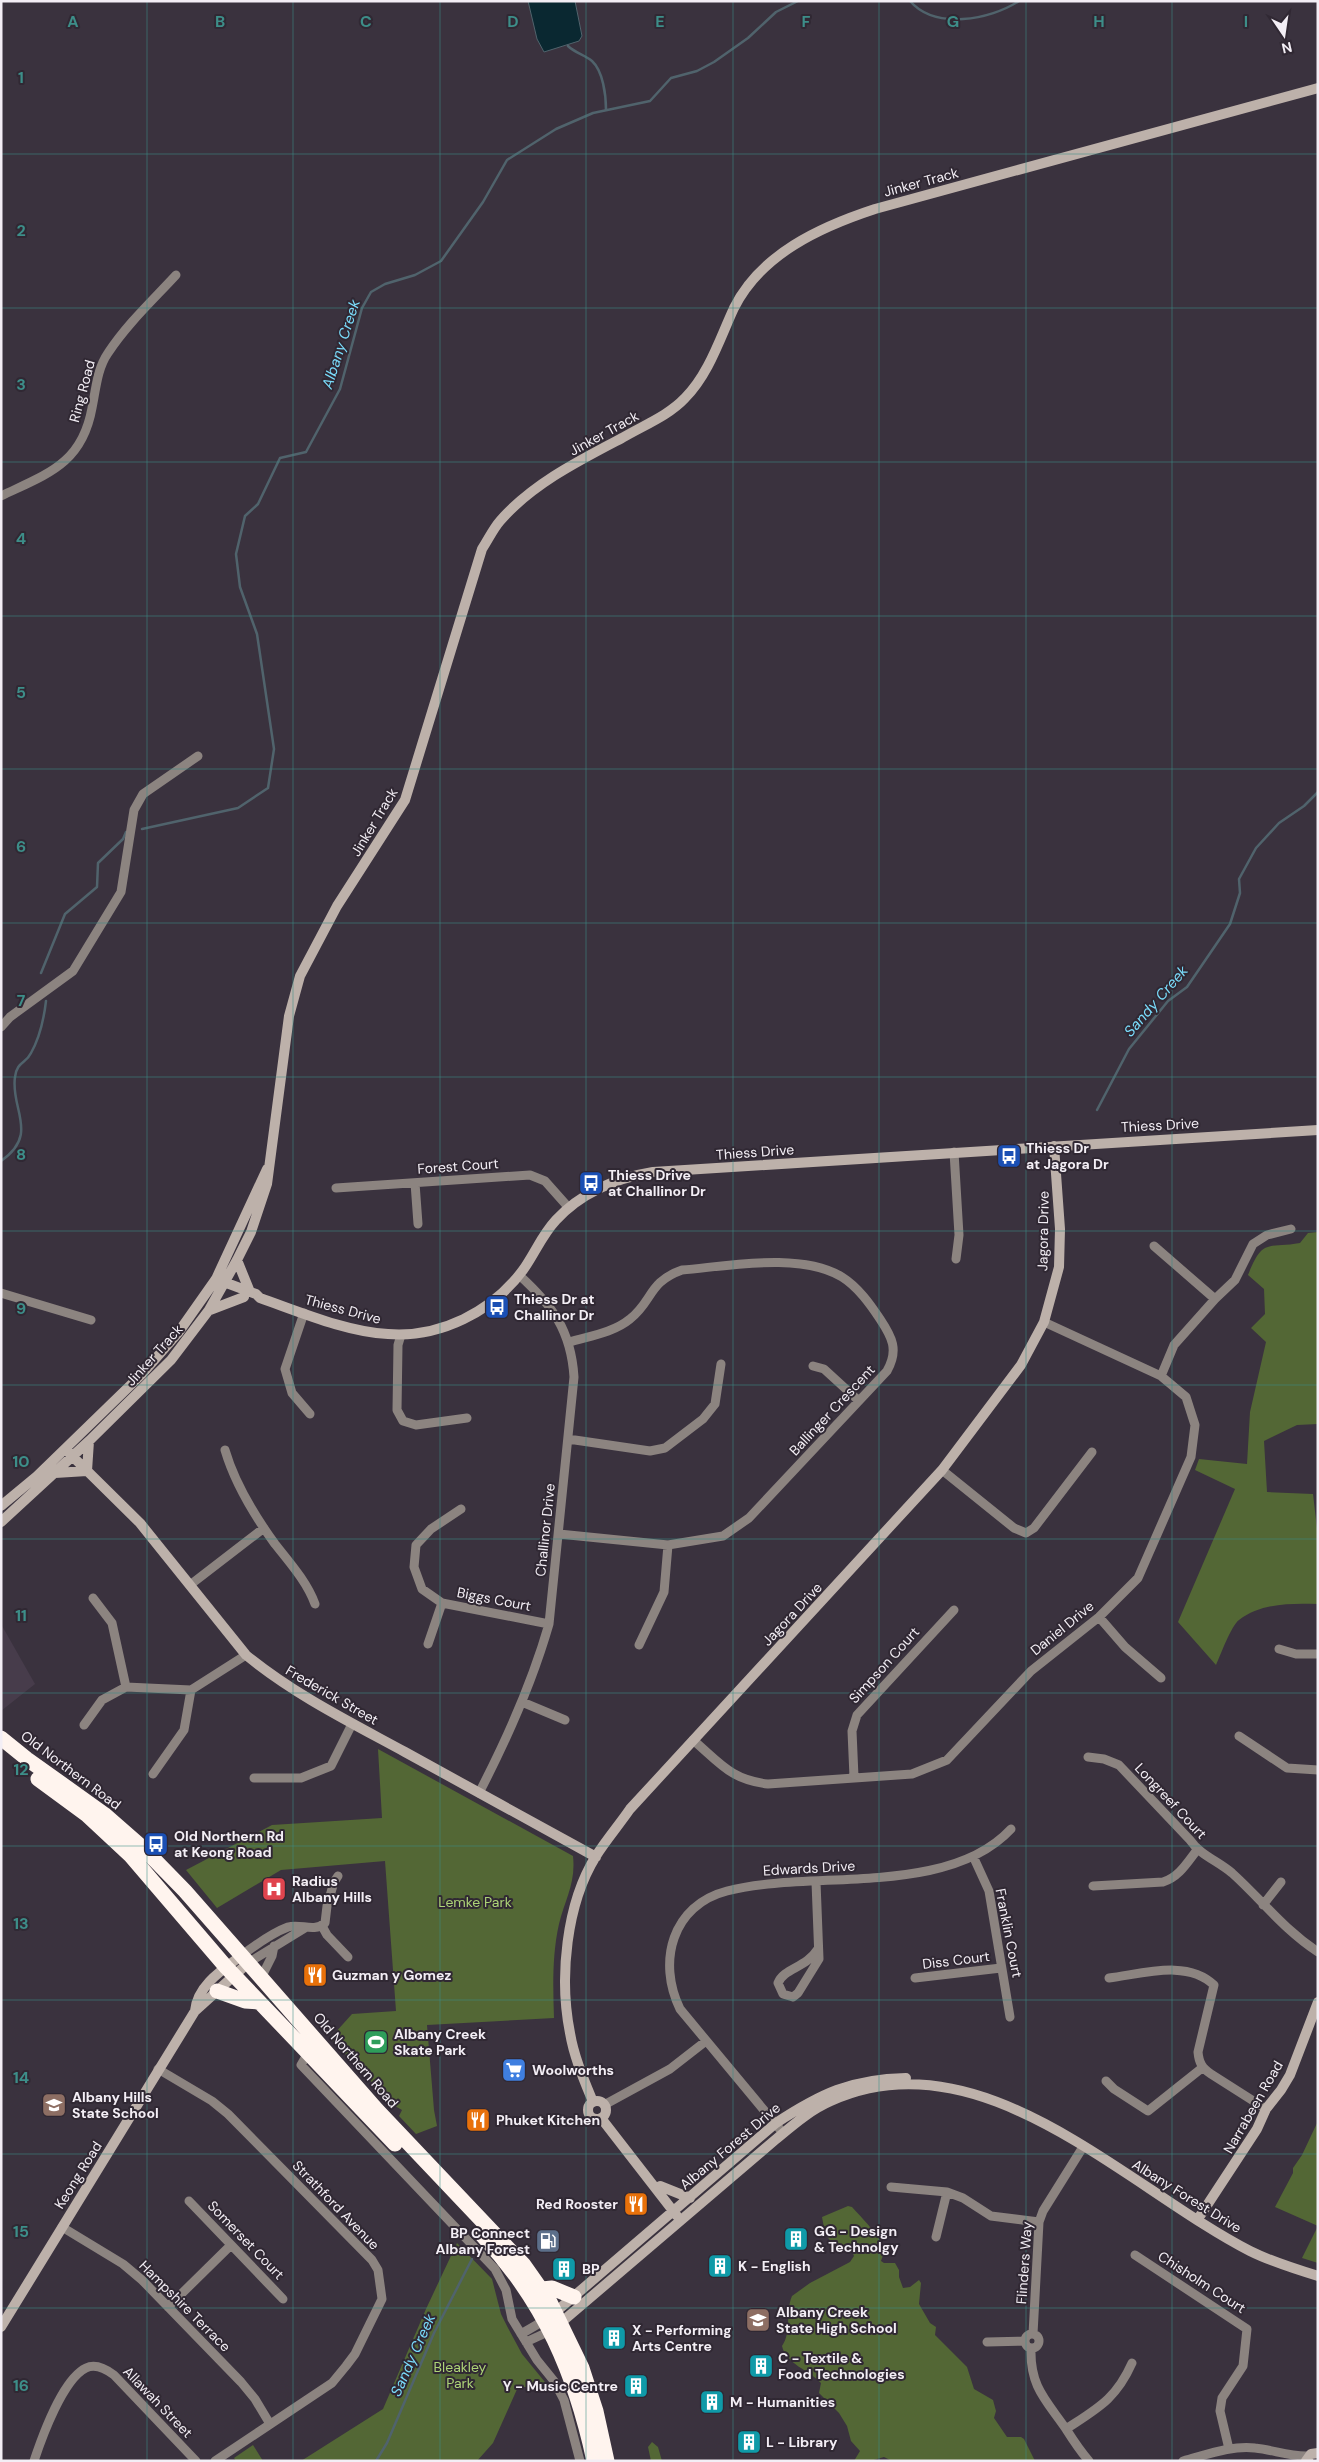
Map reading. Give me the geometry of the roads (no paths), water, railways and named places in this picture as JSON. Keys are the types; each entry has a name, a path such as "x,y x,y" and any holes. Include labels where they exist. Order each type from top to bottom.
{"highway":[{"name":"Old Northern Road","path":"1,1738 104,1814 144,1849 394,2128 524,2265 542,2289 576,2389 594,2461"},
{"name":"Old Northern Road","path":"1,1751 88,1815 110,1836 148,1875 229,1971 259,2002 304,2059 484,2236 553,2322 590,2390 607,2461"},
{"path":"217,1990 245,2001 259,2002"},
{"path":"542,2289 552,2288 574,2297"}],"street":[{"name":"Jinker Track","path":"2,1521 55,1473 69,1453 162,1354 237,1260 251,1232 268,1184 268,1165 289,1016 300,976 337,906 405,800 482,549 500,521 544,483 666,415 686,397 704,372 735,307 749,283 761,270 808,235 875,209 1318,88"},
{"name":"Ring Road","path":"1,496 63,463 76,450 90,422 98,378 108,353 144,308 176,275"},
{"path":"1,1028 10,1017 73,971 104,923 121,892 134,810 143,794 198,756"},
{"name":"Thiess Drive","path":"219,1284 360,1330 400,1335 437,1329 470,1316 494,1299 519,1275 547,1230 569,1208 606,1184 647,1173 1318,1130"},
{"name":"Jagora Drive","path":"593,2102 570,2034 565,2002 565,1980 567,1947 573,1917 584,1883 596,1857 630,1809 942,1470 1022,1365 1044,1322 1059,1266 1060,1229 1054,1146"},
{"path":"954,1152 959,1235 956,1259"},
{"name":"Jinker Track","path":"1,1506 69,1453 89,1441 171,1360 209,1310 268,1165"},
{"name":"Forest Court","path":"336,1188 530,1175 545,1181 569,1208"},
{"path":"415,1183 418,1224"},
{"path":"1161,1376 1174,1345 1215,1299 1235,1280 1253,1244 1267,1235 1291,1229"},
{"path":"1154,1246 1215,1299"},
{"path":"209,1310 246,1294 237,1260"},
{"name":"Ballinger Crescent","path":"559,1534 668,1545 723,1536 749,1518 859,1401 891,1364 894,1354 891,1336 859,1291 843,1277 820,1267 796,1262 682,1270 660,1281 632,1318 622,1325 569,1342"},
{"name":"Challinor Drive","path":"479,1793 501,1751 522,1702 538,1661 549,1624 574,1376 569,1342 552,1308 519,1275"},
{"path":"1,1293 91,1320"},
{"path":"304,1313 285,1369 292,1393 310,1414"},
{"name":"Daniel Drive","path":"693,1740 730,1771 748,1782 768,1784 912,1774 947,1760 1031,1671 1099,1617 1138,1578 1191,1458 1195,1425 1186,1397 1161,1376 1044,1322"},
{"path":"400,1335 398,1345 397,1410 403,1421 416,1425 467,1418"},
{"path":"568,1439 650,1451 665,1448 676,1442 716,1404 720,1364"},
{"path":"813,1366 824,1368 859,1401"},
{"path":"55,1473 87,1471 89,1441"},
{"path":"225,1450 232,1474 264,1528 311,1592 315,1604"},
{"path":"942,1470 1014,1528 1026,1533 1034,1528 1092,1452"},
{"name":"Frederick Street","path":"69,1453 140,1523 246,1655 294,1692 596,1857"},
{"name":"Biggs Court","path":"461,1509 431,1529 416,1545 414,1568 422,1589 442,1603 549,1624"},
{"path":"190,1585 264,1528"},
{"path":"638,1645 664,1592 668,1545"},
{"path":"93,1598 112,1623 126,1687"},
{"path":"428,1644 442,1603"},
{"name":"Simpson Court","path":"854,1778 852,1730 857,1715 954,1610"},
{"path":"1099,1617 1125,1647 1161,1678"},
{"path":"1279,1648 1296,1654 1318,1654"},
{"path":"84,1725 102,1700 126,1687 191,1690 246,1655"},
{"path":"153,1774 184,1730 191,1690"},
{"path":"522,1702 565,1720"},
{"path":"254,1778 301,1778 331,1766 352,1724"},
{"path":"1239,1736 1288,1768 1318,1770"},
{"name":"Longreef Court","path":"1088,1757 1104,1759 1118,1765 1190,1840 1197,1850 1210,1856 1233,1874 1290,1934 1318,1952"},
{"name":"Edwards Drive","path":"784,2133 680,2009 672,1993 668,1977 668,1962 671,1946 680,1926 700,1904 727,1891 781,1882 816,1882 900,1874 936,1868 972,1856 1001,1840 1011,1829"},
{"path":"1093,1886 1170,1880 1179,1873 1197,1850"},
{"name":"Franklin Court","path":"972,1856 989,1891 1010,2017"},
{"path":"244,1960 285,1928 322,1926 326,1923 326,1906 338,1876"},
{"path":"816,1882 819,1959 798,1993 793,1997 783,1994 778,1983 780,1978 806,1963 818,1949"},
{"path":"1263,1905 1281,1882"},
{"path":"322,1926 327,1935 348,1957"},
{"path":"244,1960 274,1946 305,1928"},
{"path":"261,1978 274,1946"},
{"name":"Keong Road","path":"195,2011 199,1995 244,1960"},
{"name":"Diss Court","path":"914,1978 1002,1968"},
{"path":"1109,1978 1177,1970 1206,1978 1214,1985 1198,2052 1202,2068 1266,2109"},
{"name":"Keong Road","path":"1,2327 158,2068 195,2011 217,1990 229,1971"},
{"name":"Narrabeen Road","path":"1198,2219 1257,2129 1266,2109 1281,2090 1290,2074 1318,2002"},
{"path":"604,2105 670,2069 706,2041"},
{"name":"Old Northern Road","path":"304,2059 495,2269 506,2290 512,2318 562,2396 580,2461"},
{"name":"Strathford Avenue","path":"158,2068 212,2101 228,2114 372,2260 378,2270 382,2299 359,2346 332,2383 215,2461"},
{"path":"1106,2081 1114,2089 1148,2111 1202,2068"},
{"name":"Albany Forest Drive","path":"553,2322 574,2297 776,2123 813,2099 834,2090 857,2083 915,2078 958,2083 982,2090 1034,2113 1049,2126"},
{"name":"Albany Forest Drive","path":"553,2322 684,2218 784,2133 829,2101 851,2093 877,2087 903,2085 936,2086 972,2093 1049,2126 1251,2251 1318,2276"},
{"path":"598,2101 604,2105 605,2112 601,2118 595,2118 588,2113 589,2106 593,2102 598,2101"},
{"path":"601,2118 656,2184 690,2198"},
{"name":"Flinders Way","path":"1033,2334 1039,2222 1043,2211 1083,2147"},
{"path":"656,2184 654,2187 684,2218"},
{"path":"891,2187 947,2192 963,2198 991,2216 1039,2222"},
{"path":"936,2237 947,2192"},
{"name":"Somerset Court","path":"189,2201 283,2299"},
{"name":"Hampshire Terrace","path":"62,2228 123,2264 168,2306 241,2382 255,2399 270,2424"},
{"path":"168,2306 231,2245"},
{"name":"Chisholm Court","path":"1135,2255 1247,2329 1243,2366 1222,2398 1220,2411 1229,2449"},
{"path":"521,2334 553,2322"},
{"path":"526,2342 553,2322"},
{"path":"1033,2334 1038,2336 1040,2343 1037,2347 1031,2349 1026,2346 1025,2341 1028,2335 1033,2334"},
{"path":"987,2342 1025,2341"},
{"path":"1031,2349 1031,2364 1037,2387 1079,2451 1089,2461"},
{"path":"1066,2429 1107,2402 1124,2382 1132,2363"},
{"name":"Allawah Street","path":"34,2461 66,2388 76,2375 88,2367 103,2367 114,2375 196,2461"},
{"path":"1183,2461 1229,2449 1256,2448 1277,2453 1313,2454"},
{"path":"1277,2453 1291,2461"}],"water":[{"path":"528,1 575,1 582,36 579,41 544,52 537,39"}],"waterway":[{"name":"Albany Creek","path":"142,829 238,808 268,788 274,749 257,634 240,587 236,554 245,516 258,504 280,458 306,452 340,389 362,308 371,292 385,284 415,275 441,261 483,202 507,160 556,129 593,113 650,101 671,78 697,71 714,62 748,38 776,12 798,1"},
{"name":"Albany Creek","path":"910,1 921,10 934,16 948,19 978,17 1007,8 1019,1"},
{"path":"568,46 596,65 603,84 606,110"},
{"name":"Sandy Creek","path":"1097,1110 1129,1049 1168,1001 1187,987 1230,924 1240,893 1239,879 1256,848 1279,823 1304,806 1318,792"},
{"name":"Albany Creek","path":"41,973 65,914 97,887 98,863 123,839 126,832"},
{"name":"Albany Creek","path":"1,1161 13,1151 19,1141 21,1121 16,1100 15,1077 18,1068 29,1057 37,1041 46,1001"},
{"name":"Sandy Creek","path":"376,2461 387,2443 434,2333 472,2259"}],"place":[{"name":"Thiess Dr at Jagora Dr","path":"1009,1156"},
{"name":"Thiess Drive at Challinor Dr","path":"591,1183"},
{"name":"Thiess Dr at Challinor Dr","path":"497,1307"},
{"name":"Old Northern Rd at Keong Road","path":"156,1844"},
{"name":"Radius Albany Hills","path":"274,1889"},
{"name":"Guzman y Gomez","path":"315,1975"},
{"name":"Albany Creek Skate Park","path":"376,2042"},
{"name":"Woolworths","path":"514,2070"},
{"name":"Albany Hills State School","path":"54,2105"},
{"name":"Phuket Kitchen","path":"478,2120"},
{"name":"Red Rooster","path":"636,2204"},
{"name":"GG - Design & Technolgy","path":"796,2239"},
{"name":"BP Connect Albany Forest","path":"548,2241"},
{"name":"K - English","path":"720,2266"},
{"name":"BP","path":"564,2269"},
{"name":"Albany Creek State High School","path":"758,2320"},
{"name":"X - Performing Arts Centre","path":"614,2338"},
{"name":"C - Textile & Food Technologies","path":"761,2366"},
{"name":"Y - Music Centre","path":"636,2386"},
{"name":"M - Humanities","path":"712,2402"},
{"name":"L - Library","path":"749,2442"}],"park label":[{"name":"Lemke Park","path":"475,1902"},
{"name":"Bleakley Park","path":"460,2376"}]}
